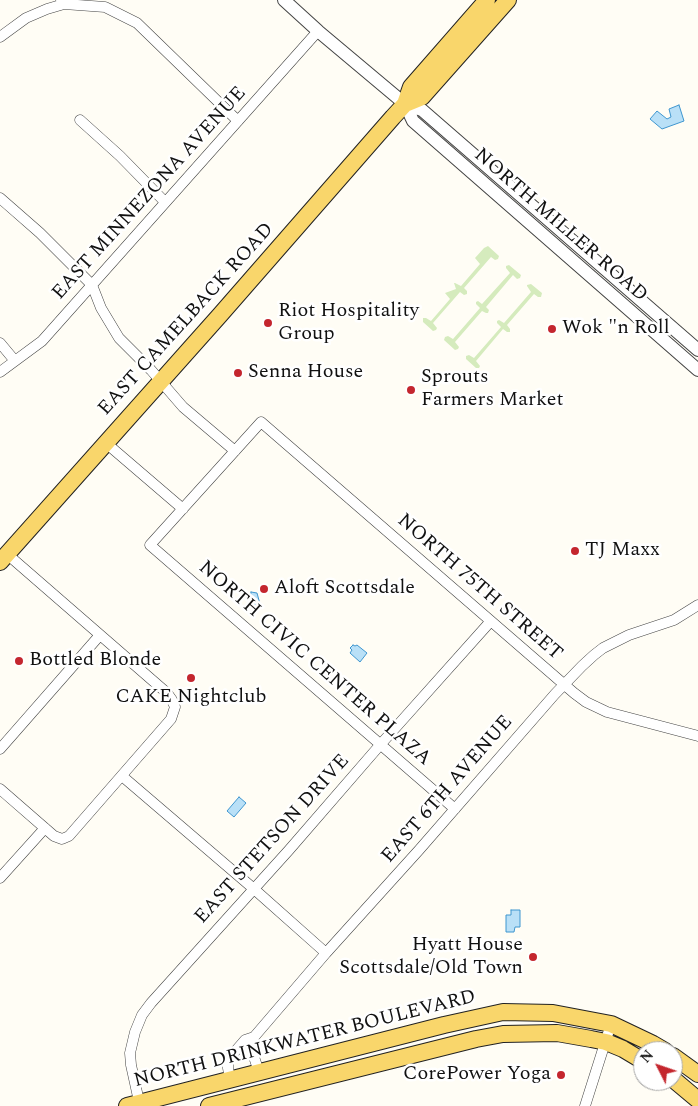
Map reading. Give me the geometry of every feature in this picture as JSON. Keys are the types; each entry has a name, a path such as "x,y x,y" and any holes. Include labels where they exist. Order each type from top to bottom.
{"main road":[{"name":"EAST CAMELBACK ROAD","path":"3,558 161,382 404,104 410,87 487,0"},
{"name":"EAST CAMELBACK ROAD","path":"404,104 422,97 508,0"},
{"name":"NORTH DRINKWATER BOULEVARD","path":"135,1105 230,1079 503,1012 553,1013 611,1024 647,1041"},
{"name":"NORTH DRINKWATER BOULEVARD","path":"209,1106 233,1103 476,1039 503,1034 556,1033 606,1042 633,1056"},
{"path":"683,1063 698,1074"},
{"path":"683,1087 698,1100"}],"street":[{"name":"NORTH MILLER ROAD","path":"284,0 404,104 413,121 698,370"},
{"path":"0,37 26,18 63,2 105,7 137,23 238,121"},
{"name":"EAST MINNEZONA AVENUE","path":"0,372 42,341 318,31"},
{"name":"NORTH MILLER ROAD","path":"404,104 422,110 698,350"},
{"path":"80,120 120,156 165,202"},
{"path":"0,198 40,233 92,285 101,308 119,338 151,370 183,407 235,451 182,509 106,443"},
{"path":"0,343 15,361"},
{"name":"NORTH 75TH STREET","path":"235,451 261,422 490,622 586,702 607,712 698,736"},
{"name":"NORTH CIVIC CENTER PLAZA","path":"182,509 150,545 455,809"},
{"path":"0,790 54,836 62,839 69,836 171,719 174,707 167,693 100,635 3,558"},
{"name":"EAST 6TH AVENUE","path":"230,1079 228,1061 232,1055 246,1040 254,1037 326,953 564,685 594,654 629,634 674,620 698,605"},
{"name":"EAST STETSON DRIVE","path":"135,1105 130,1053 135,1032 142,1015 151,1002 289,850 490,622"},
{"path":"0,749 100,635"},
{"path":"122,776 326,953"},
{"path":"0,878 45,828"},
{"path":"585,1106 611,1024"},
{"path":"254,1037 254,1057 259,1072"}],"green space":[{"path":"488,246 499,256 498,259 495,260 491,257 464,288 467,294 464,295 460,292 433,323 437,328 433,331 423,322 423,318 431,321 450,299 445,293 456,289 454,283 461,286 480,264 475,258"},
{"path":"509,265 521,275 520,278 517,279 513,275 486,307 489,310 488,313 482,311 455,342 459,347 455,350 444,340 445,337 448,336 453,339 480,308 476,302 478,301 482,304 510,273 506,268"},
{"path":"531,284 542,293 541,297 534,294 507,325 510,332 503,329 476,361 480,366 476,368 466,359 466,356 469,355 474,358 501,327 497,321 499,320 504,323 531,292 527,285"}],"water":[{"path":"679,105 684,121 662,129 650,119 657,111 667,119 671,117 669,109"},
{"path":"251,592 257,593 260,604 256,608 250,600"},
{"path":"353,645 357,645 367,653 360,662 350,653 352,650 350,648"},
{"path":"239,797 246,803 234,817 227,811"},
{"path":"511,910 520,910 520,927 515,927 514,932 506,932 506,915 511,915"}],"place":[{"name":"Riot Hospitality Group","path":"268,323"},
{"name":"Wok \"n Roll","path":"552,329"},
{"name":"Senna House","path":"238,373"},
{"name":"Sprouts Farmers Market","path":"411,390"},
{"name":"TJ Maxx","path":"575,551"},
{"name":"Aloft Scottsdale","path":"264,589"},
{"name":"Bottled Blonde","path":"19,661"},
{"name":"CAKE Nightclub","path":"191,678"},
{"name":"Hyatt House Scottsdale/Old Town","path":"533,957"},
{"name":"CorePower Yoga","path":"561,1075"}]}
